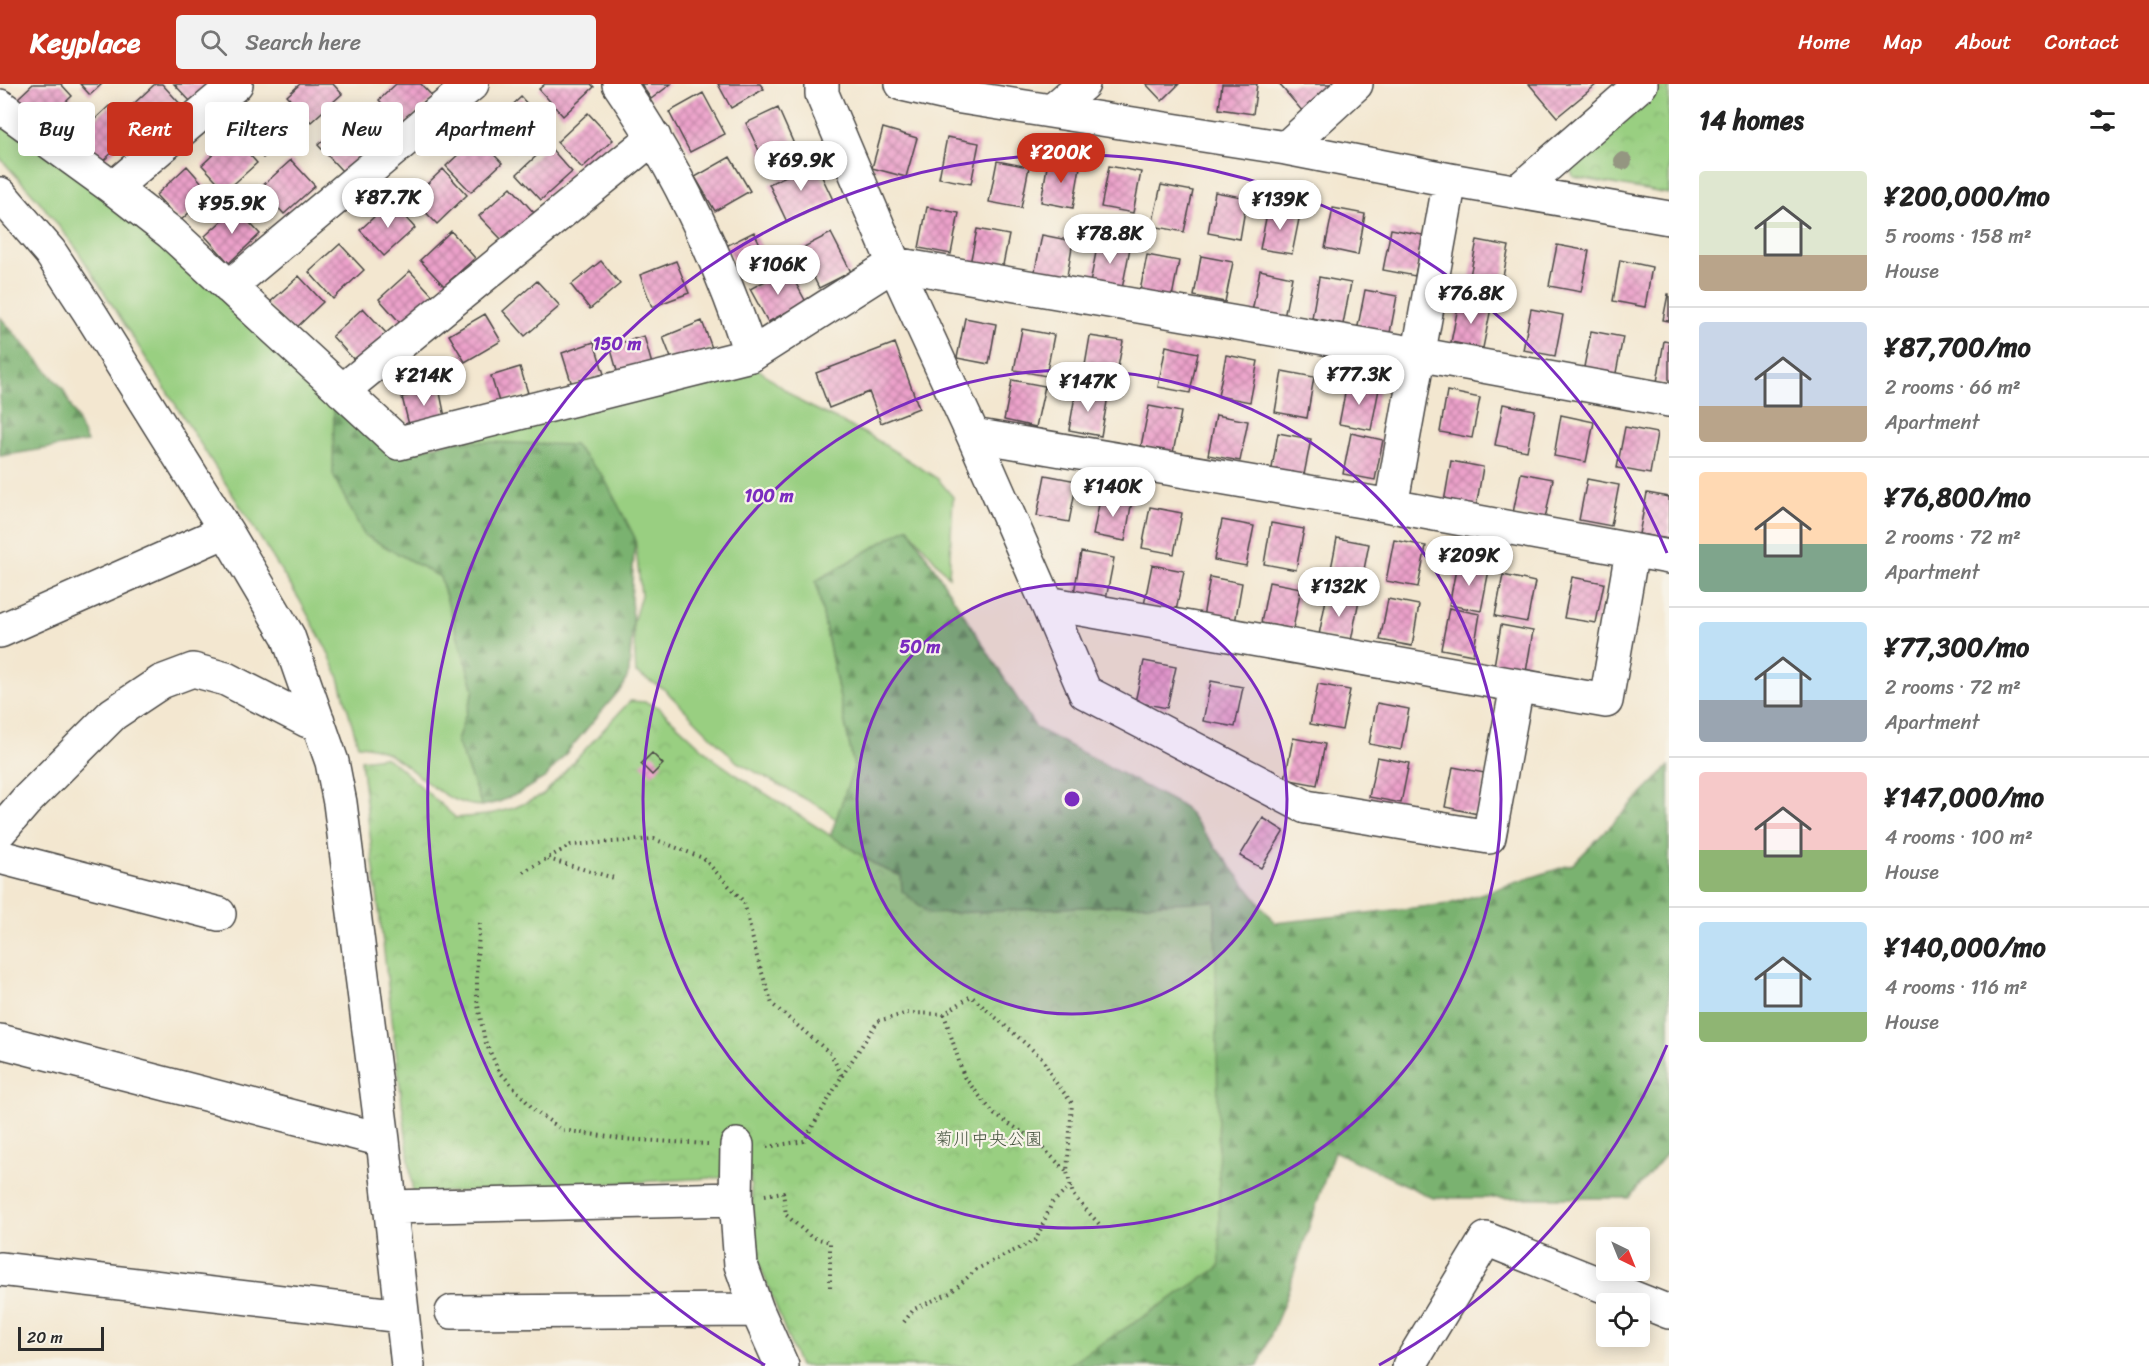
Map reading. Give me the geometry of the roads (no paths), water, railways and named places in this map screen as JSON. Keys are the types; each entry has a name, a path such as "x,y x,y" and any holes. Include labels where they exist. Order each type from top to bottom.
{"street":[{"path":"113,188 236,84"},
{"path":"229,287 472,84"},
{"path":"619,84 676,175 708,243 751,355"},
{"path":"822,84 822,94 894,264 974,435 1085,692 1306,807 1489,837 1517,686"},
{"path":"902,84 956,90 1052,111 1286,148 1450,180 1669,218"},
{"path":"1052,111 1083,84"},
{"path":"1286,148 1356,84"},
{"path":"1518,191 1641,84"},
{"path":"0,106 171,233 399,443 751,355 894,264 1669,400"},
{"path":"342,391 654,137"},
{"path":"1391,506 1450,180"},
{"path":"0,194 50,252 97,322 226,531 288,636 318,721 332,762 340,803 383,1140 408,1366"},
{"path":"974,435 1391,506 1669,557"},
{"path":"0,631 226,531"},
{"path":"1047,603 1606,701 1632,551"},
{"path":"0,831 26,801 113,714 161,682 193,670 226,679 308,721 318,721"},
{"path":"0,857 219,914"},
{"path":"0,1041 383,1140"},
{"path":"737,1145 736,1200 741,1265 757,1310 782,1366"},
{"path":"390,1206 736,1200"},
{"path":"1410,1366 1486,1239 1669,1312"},
{"path":"0,1269 402,1316"},
{"path":"452,1312 757,1310"}],"park label":[{"name":"菊川中央公園","path":"989,1139"}]}
